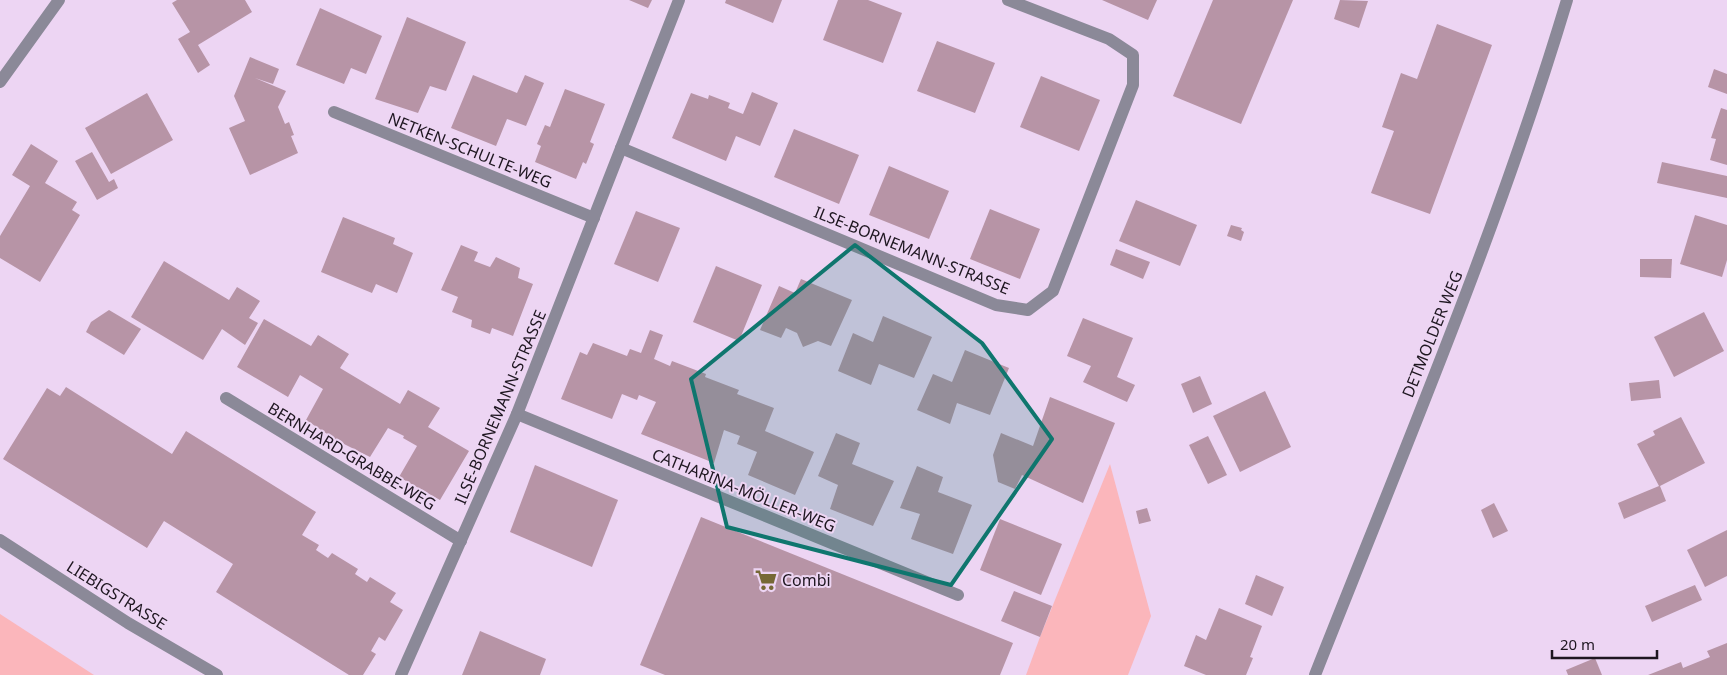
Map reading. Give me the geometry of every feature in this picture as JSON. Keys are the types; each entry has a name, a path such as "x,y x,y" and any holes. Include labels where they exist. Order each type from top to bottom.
{"street":[{"path":"0,82 59,0"},
{"name":"ILSE-BORNEMANN-STRASSE","path":"401,675 518,414 680,0"},
{"name":"ILSE-BORNEMANN-STRASSE","path":"621,148 996,305 1028,310 1052,291 1132,85 1133,55 1109,39 1008,0"},
{"name":"DETMOLDER WEG","path":"1314,675 1463,304 1541,85 1567,0"},
{"name":"NETKEN-SCHULTE-WEG","path":"334,112 594,218"},
{"name":"BERNHARD-GRABBE-WEG","path":"226,398 461,541"},
{"name":"CATHARINA-MÖLLER-WEG","path":"518,414 958,595"},
{"name":"LIEBIGSTRASSE","path":"0,540 128,623 217,675"}],"highlighted area":[{"path":"855,245 982,343 1052,439 951,585 727,527 691,379"}],"shaded area":[{"path":"1110,464 1151,616 1128,675 1026,675 1040,637"},
{"path":"0,614 94,675 0,675"}],"building":[{"path":"177,0 245,0 252,12 198,45 210,65 198,73 178,39 190,32 172,3"},
{"path":"629,0 652,0 648,8"},
{"path":"726,0 782,0 773,23 725,3"},
{"path":"838,0 868,0 902,13 883,63 823,40"},
{"path":"1102,0 1157,0 1148,20"},
{"path":"1213,0 1293,0 1241,124 1173,96"},
{"path":"1340,0 1368,1 1359,28 1334,19"},
{"path":"320,8 382,36 366,74 351,68 344,84 296,65"},
{"path":"407,17 466,42 446,91 430,86 418,113 375,99"},
{"path":"1437,24 1492,45 1430,214 1371,193 1394,131 1382,127 1401,73 1417,79"},
{"path":"937,41 995,63 975,113 917,91"},
{"path":"250,57 279,69 273,84 255,78 286,91 278,107 285,124 289,122 294,135 291,136 298,153 250,175 229,128 245,121 234,96"},
{"path":"1714,69 1727,74 1727,94 1708,87"},
{"path":"473,75 517,93 525,75 544,83 526,126 507,119 496,146 451,128"},
{"path":"1041,76 1100,100 1079,151 1020,127"},
{"path":"565,89 605,104 590,142 594,144 586,164 583,162 576,179 535,162 541,146 537,144 545,125 550,127"},
{"path":"752,92 778,103 760,146 736,136 726,161 672,138 691,93 708,99 709,95 730,103 728,108 743,114"},
{"path":"147,93 173,140 111,174 85,128"},
{"path":"1721,108 1727,110 1727,165 1710,160 1716,139 1711,138"},
{"path":"794,129 859,155 839,204 774,177"},
{"path":"31,144 58,161 45,183 77,202 72,210 80,215 40,282 0,258 0,236 30,186 12,175"},
{"path":"92,152 109,182 114,179 118,188 97,200 75,161"},
{"path":"1662,162 1727,176 1727,198 1657,183"},
{"path":"889,166 949,191 929,239 869,215"},
{"path":"1136,200 1197,225 1180,266 1119,241"},
{"path":"990,209 1040,229 1020,279 970,259"},
{"path":"636,211 680,228 658,282 614,264"},
{"path":"1695,215 1727,225 1727,260 1722,277 1680,264"},
{"path":"343,217 395,238 393,244 413,253 397,293 376,284 372,293 321,272"},
{"path":"1231,225 1242,228 1241,230 1244,232 1241,241 1227,236"},
{"path":"461,245 478,252 474,261 490,267 496,257 520,268 518,278 533,284 513,336 492,328 490,334 471,327 472,320 452,312 458,297 441,290"},
{"path":"1116,249 1150,262 1143,279 1110,265"},
{"path":"1640,259 1672,259 1671,278 1640,277"},
{"path":"164,261 229,300 237,287 260,301 249,318 258,323 245,345 222,329 203,360 131,317"},
{"path":"716,266 762,285 739,341 693,322"},
{"path":"801,279 852,300 831,346 818,341 803,347 797,333 786,328 781,338 760,330 779,286 795,293"},
{"path":"109,310 141,329 124,355 86,332 91,322"},
{"path":"1704,312 1724,351 1674,377 1654,337"},
{"path":"883,316 932,337 914,378 879,364 871,385 838,371 853,333 873,342"},
{"path":"1083,318 1133,338 1117,377 1135,385 1127,402 1083,382 1091,366 1067,356"},
{"path":"264,319 311,346 318,335 349,354 340,368 400,404 408,390 440,408 428,427 469,451 440,500 399,477 417,446 403,438 404,436 388,428 370,457 338,441 306,420 323,389 300,375 288,397 237,367"},
{"path":"650,330 663,335 654,359 670,366 672,361 706,374 705,377 739,390 737,394 774,408 765,431 814,452 795,495 748,475 757,452 737,444 740,436 724,430 714,463 641,434 656,402 639,395 637,400 622,394 612,419 561,399 580,352 587,355 593,343 627,356 630,349 641,353"},
{"path":"965,350 1009,368 990,415 957,403 950,424 917,410 933,374 952,382"},
{"path":"1200,376 1212,404 1193,413 1181,384"},
{"path":"1659,380 1661,398 1631,401 1629,383"},
{"path":"66,387 172,454 186,431 316,512 302,535 319,545 316,550 328,558 332,553 358,569 355,574 367,582 370,577 396,593 390,602 403,610 385,641 379,637 371,651 376,654 363,675 349,675 216,592 233,564 164,521 147,548 3,459 47,388 60,396"},
{"path":"1265,391 1291,447 1240,472 1213,416"},
{"path":"1050,397 1115,423 1083,503 1022,475 1015,489 998,482 993,455 1001,433 1033,446"},
{"path":"1681,417 1705,463 1660,486 1666,501 1624,519 1618,503 1659,486 1637,444 1655,435 1653,431"},
{"path":"836,433 860,443 852,464 894,481 873,526 830,509 838,485 818,476"},
{"path":"1208,436 1227,475 1208,484 1189,445"},
{"path":"535,465 618,500 592,567 510,532"},
{"path":"917,466 943,477 938,492 972,505 953,554 911,539 920,514 900,508"},
{"path":"1494,503 1508,531 1493,538 1481,510"},
{"path":"1147,508 1151,521 1139,524 1136,511"},
{"name":"Combi","path":"701,517 1013,643 1000,675 665,675 640,665"},
{"path":"1000,519 1062,544 1041,595 980,570"},
{"path":"1727,530 1727,576 1705,587 1687,550"},
{"path":"1256,575 1284,587 1272,616 1245,604"},
{"path":"1695,585 1702,600 1652,622 1645,606"},
{"path":"1014,591 1052,606 1040,637 1001,621"},
{"path":"1219,608 1262,626 1250,657 1253,658 1246,675 1206,675 1184,666 1196,635 1206,640"},
{"path":"480,631 546,659 540,675 462,675"},
{"path":"1727,643 1727,675 1648,675 1681,662 1683,668 1710,657 1707,651"},
{"path":"1595,658 1602,675 1568,675 1566,670"}],"place":[{"name":"Combi","path":"766,580"}]}
